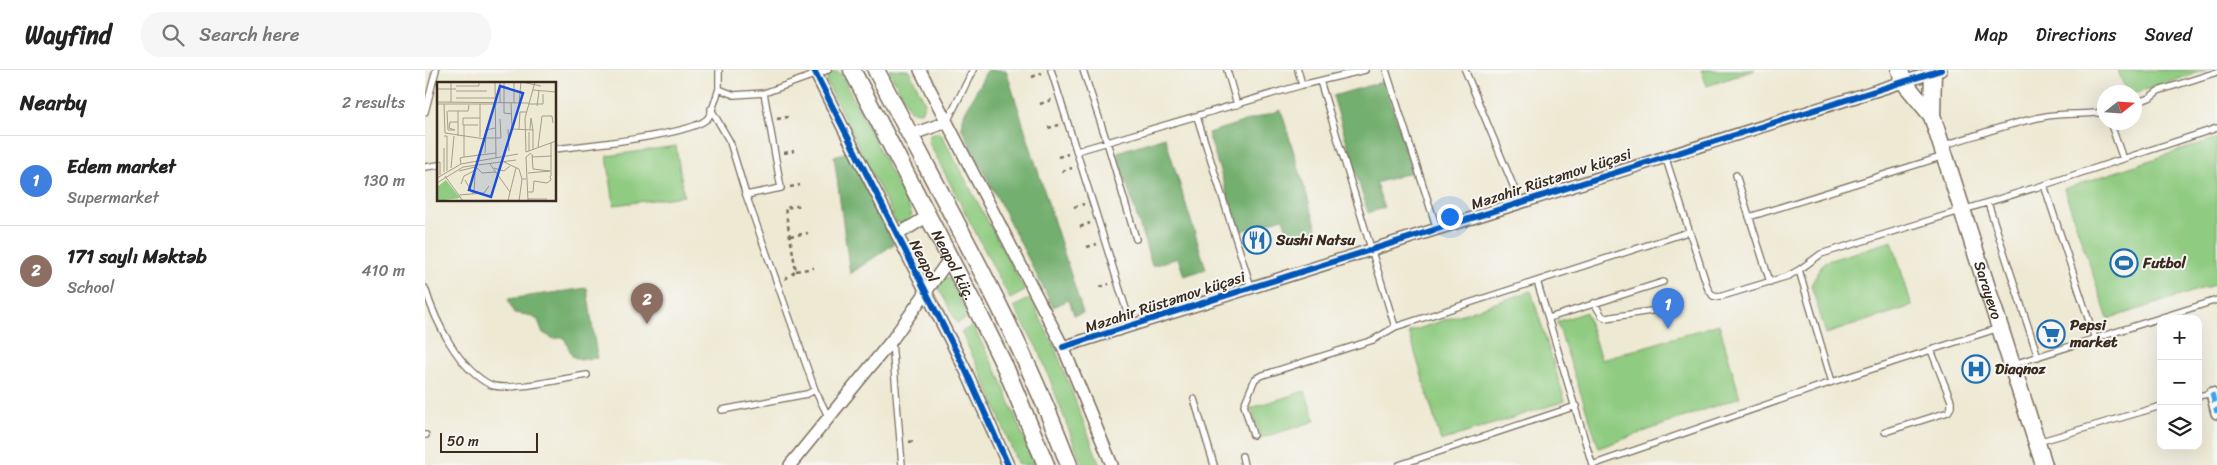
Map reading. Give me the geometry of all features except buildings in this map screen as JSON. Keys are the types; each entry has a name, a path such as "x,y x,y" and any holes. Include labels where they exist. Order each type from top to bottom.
{"main road":[{"name":"Neapol küç.","path":"852,70 1006,369 1046,465"},
{"name":"Neapol küç.","path":"876,70 1017,343 1069,465"},
{"path":"1932,116 1936,71"},
{"path":"1902,75 1932,116"},
{"name":"Sarayevo","path":"1932,116 2044,465"}],"street":[{"path":"920,70 1063,347 1112,465"},
{"name":"Məzahir Rüstəmov küçəsi","path":"1063,347 1665,156 1902,75 1936,71"},
{"name":"Neapol","path":"815,72 966,371 1007,465"},
{"path":"910,135 947,122"},
{"path":"897,235 928,216"},
{"name":"Neapol","path":"790,465 828,416 892,340 950,258"},
{"path":"2214,393 2217,413"}],"lane":[{"path":"425,112 436,70"},
{"path":"556,149 655,136 698,125 708,118 719,89 719,70"},
{"path":"719,89 733,95 764,93 815,72 828,70"},
{"path":"947,122 973,70"},
{"path":"1051,70 1131,325"},
{"path":"1083,70 1136,239"},
{"path":"1227,70 1237,105"},
{"path":"1298,70 1302,85"},
{"path":"1077,151 1302,85 1365,70"},
{"path":"1386,70 1437,229"},
{"path":"1467,70 1520,202"},
{"path":"2142,100 2149,98 2157,91 2217,72"},
{"path":"1320,81 1395,327"},
{"path":"747,195 781,188 764,93"},
{"path":"711,109 730,142 815,390 828,416"},
{"path":"1749,217 2036,118 2060,114 2097,113"},
{"path":"1197,117 1251,287"},
{"path":"1665,156 1708,289 1713,296 1719,297 1788,276 1821,254 2044,186 2217,128"},
{"path":"2113,130 2123,159"},
{"path":"1736,176 1770,282"},
{"path":"2044,186 2095,339"},
{"path":"1988,202 2038,357"},
{"path":"1253,436 1244,405 1255,379 1260,376 1373,340 1395,327 1688,232"},
{"path":"1799,270 1832,382"},
{"path":"1537,281 1576,406 1592,465 1832,382 1999,328"},
{"path":"1549,318 1663,282"},
{"path":"425,288 433,314 445,338 471,370 492,385 511,387 587,375"},
{"path":"2011,365 2217,300"},
{"path":"1594,303 1606,318 1663,309"},
{"path":"892,340 901,465"},
{"path":"1885,432 1948,412 1951,407 1951,402 1931,350"},
{"path":"722,410 807,394 815,390"},
{"path":"1194,399 1214,465"},
{"path":"1399,465 1576,406"},
{"path":"2037,443 2157,407"},
{"path":"1242,456 1244,465"}],"path":[{"path":"796,271 785,208 803,204"},
{"path":"790,236 808,233"},
{"path":"778,284 796,271 814,268"}],"green space":[{"path":"889,70 909,70 925,103 921,112 910,111"},
{"path":"987,70 1006,70 1083,313 1074,315 1069,300 1053,307 962,129 962,118"},
{"path":"1701,70 1755,70 1707,86"},
{"path":"2118,70 2207,70 2142,91 2142,85 2123,85"},
{"path":"837,72 841,74 912,214 907,223 896,222 827,83 829,75"},
{"path":"1385,81 1412,172 1376,183 1384,208 1368,213 1333,96"},
{"path":"1281,110 1318,232 1290,240 1283,218 1239,232 1208,133"},
{"path":"938,132 941,134 1025,291 1010,299 928,141 930,135"},
{"path":"1165,137 1206,269 1184,276 1178,258 1152,266 1117,152"},
{"path":"2217,138 2217,284 2108,319 2064,189"},
{"path":"676,146 684,196 614,205 607,156"},
{"path":"848,152 894,244 850,274 834,156"},
{"path":"1892,241 1912,306 1826,334 1811,285 1824,262"},
{"path":"943,276 949,278 969,317 957,323 937,284"},
{"path":"587,288 597,358 580,360 572,356 564,337 554,339 543,333 538,320 528,315 514,313 508,299"},
{"path":"1531,291 1565,401 1441,441 1409,332"},
{"path":"1030,298 1055,348 1100,465 1082,465 1040,353 1014,307"},
{"path":"1586,312 1601,360 1719,324 1740,397 1599,448 1557,322"},
{"path":"973,326 1001,380 1034,465 1018,465 987,386 961,332"},
{"path":"1305,391 1315,421 1261,438 1251,408"}],"marked path":[{"path":"2212,393 2217,413"}],"cycle path":[{"path":"814,70 966,371 1008,465"},
{"path":"1063,347 1941,70"}],"place":[{"name":"Sushi Natsu","path":"1257,240"},
{"name":"Futbol","path":"2124,263"},
{"name":"171 saylı Məktəb","path":"647,324"},
{"name":"Edem market","path":"1668,329"},
{"name":"Pepsi market","path":"2051,334"},
{"name":"Diaqnoz","path":"1976,369"}]}
